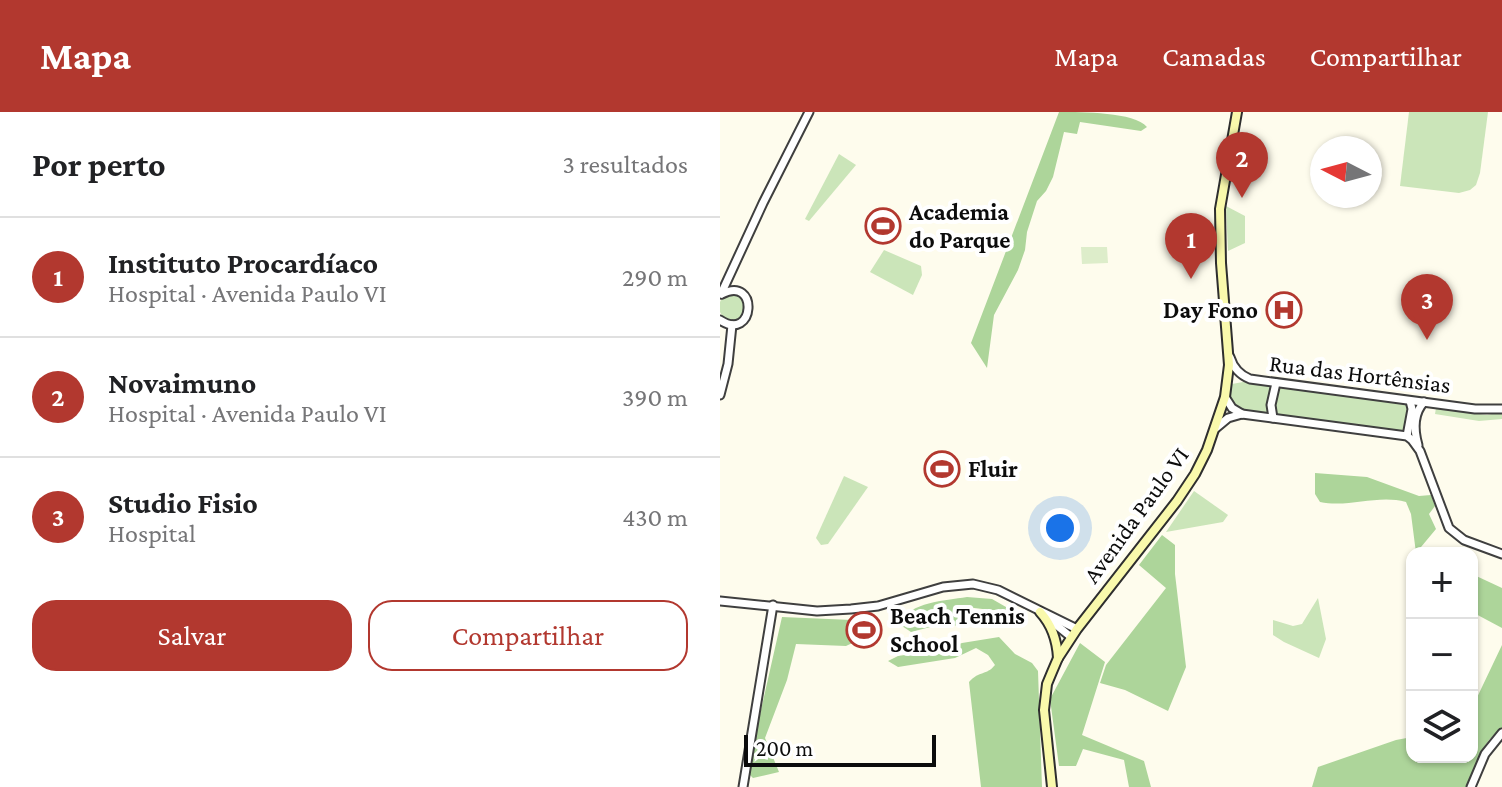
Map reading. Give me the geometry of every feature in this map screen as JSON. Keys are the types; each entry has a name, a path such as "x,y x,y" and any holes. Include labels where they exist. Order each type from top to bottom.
{"main road":[{"name":"Avenida Paulo VI","path":"1052,787 1044,710 1047,684 1058,658 1195,474 1216,428 1225,397 1229,365 1220,209 1237,112"},
{"path":"1040,612 1054,633 1058,658"}],"street":[{"path":"720,295 809,112"},
{"path":"732,290 733,270"},
{"path":"720,295 732,290 743,294 749,303 742,322 732,325 720,320"},
{"path":"720,395 728,364 732,325"},
{"name":"Rua das Hortênsias","path":"1228,351 1239,372 1250,379 1410,401 1502,409"},
{"path":"1227,386 1236,380 1250,379"},
{"path":"1273,418 1271,405 1276,383"},
{"path":"1225,397 1232,408 1242,414"},
{"path":"1407,436 1412,409 1410,401"},
{"path":"1424,402 1419,407 1415,422 1416,437 1449,528 1464,540 1502,554"},
{"path":"1216,428 1228,418 1242,414 1407,436 1420,451"},
{"path":"720,601 817,611 866,609 943,587 973,584 998,590 1077,629"},
{"path":"900,590 909,596"},
{"path":"743,787 773,605"},
{"path":"1040,612 1071,637"},
{"path":"1471,787 1485,754 1502,733"}],"green space":[{"path":"1059,112 1120,116 1147,127 1141,131 1080,122 1077,134 1064,132 1053,177 1037,201 1018,270 994,315 987,368 971,343"},
{"path":"1409,112 1488,112 1476,185 1459,193 1400,186"},
{"path":"839,154 856,165 809,221 805,219"},
{"path":"1226,206 1245,216 1245,243 1228,251"},
{"path":"1081,247 1107,247 1108,263 1082,264"},
{"path":"884,250 921,266 922,275 913,295 870,272"},
{"path":"732,294 741,298 745,307 741,316 732,320 723,316 719,307 723,298"},
{"path":"1243,382 1406,401 1410,404 1405,432 1239,412 1227,394 1232,384"},
{"path":"1436,408 1487,415 1502,412 1502,419 1479,421 1435,414"},
{"path":"1315,473 1367,477 1419,496 1431,495 1435,506 1429,514 1436,529 1421,547 1415,547 1411,514 1406,502 1385,499 1331,503 1320,502 1315,494"},
{"path":"844,476 868,487 828,544 821,545 816,538"},
{"path":"1194,491 1228,515 1223,522 1166,532"},
{"path":"1162,535 1175,545 1175,574 1186,667 1168,711 1125,690 1100,683 1106,665 1166,588 1139,565"},
{"path":"1478,577 1502,588 1502,628 1478,615"},
{"path":"967,597 992,599 1006,607 1007,612 958,606 971,624 957,626 946,623 911,632 899,624 904,616 920,606"},
{"path":"1318,598 1326,639 1319,658 1273,635 1273,620 1293,626 1302,624"},
{"path":"782,617 852,620 861,639 846,646 796,644 787,680 765,738 779,772 753,778 747,772"},
{"path":"999,637 1038,671 1042,787 981,787 969,682 995,665 988,655 976,648 955,658 898,667 888,661 898,656"},
{"path":"1080,643 1105,662 1082,735 1144,761 1151,787 1129,787 1124,760 1083,749 1076,766 1059,766 1050,699"},
{"path":"1502,645 1502,729 1489,740 1478,759 1478,695"},
{"path":"1406,738 1406,763 1476,763 1467,787 1312,787 1318,767"}],"place":[{"name":"Novaimuno","path":"1242,198"},
{"name":"Academia do Parque","path":"883,226"},
{"name":"Instituto Procardíaco","path":"1191,279"},
{"name":"Day Fono","path":"1284,310"},
{"name":"Studio Fisio","path":"1427,340"},
{"name":"Fluir","path":"942,469"},
{"name":"Beach Tennis School","path":"864,630"}]}
